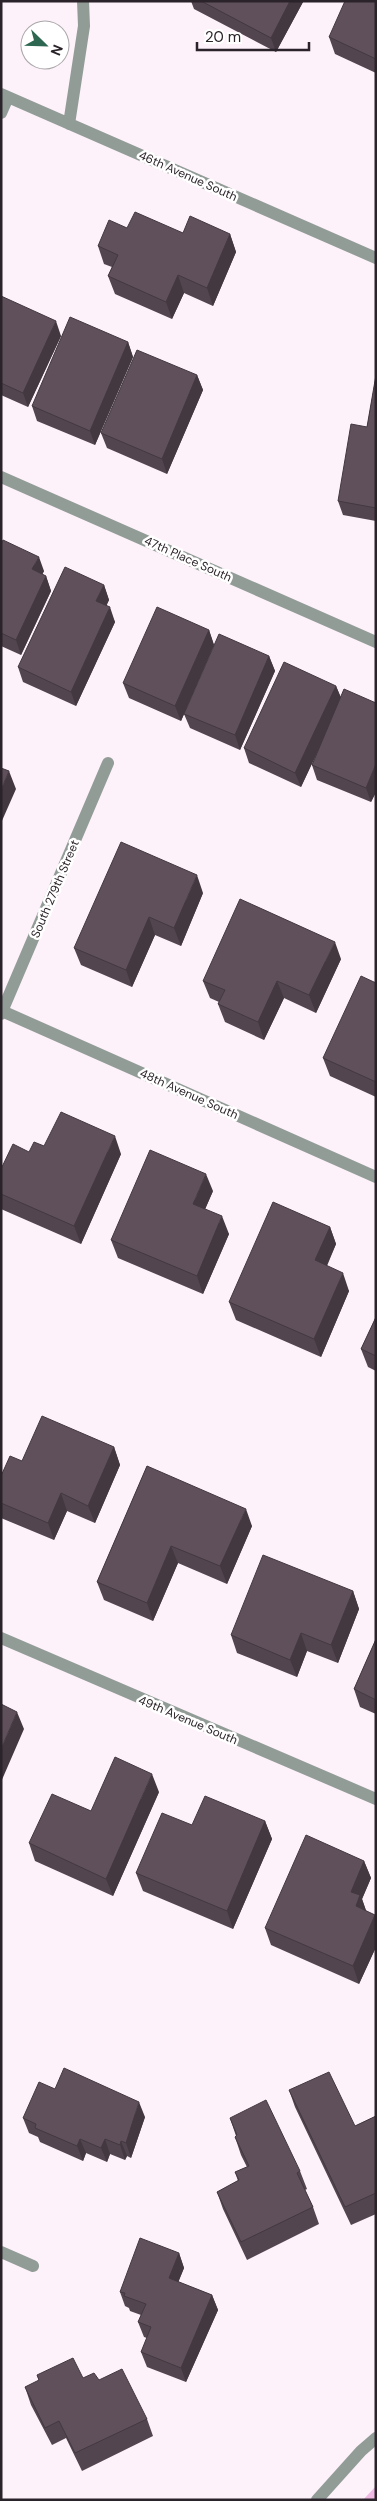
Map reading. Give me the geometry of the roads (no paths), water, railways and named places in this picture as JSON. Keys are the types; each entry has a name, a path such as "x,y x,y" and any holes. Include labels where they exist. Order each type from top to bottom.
{"street":[{"path":"70,124 84,26 82,1"},
{"path":"1,113 5,96"},
{"name":"46th Avenue South","path":"5,96 376,258"},
{"name":"47th Place South","path":"1,477 376,642"},
{"name":"South 279th Street","path":"2,1012 108,763"},
{"name":"48th Avenue South","path":"2,1012 376,1177"},
{"name":"49th Avenue South","path":"1,1638 376,1799"},
{"path":"1,2252 33,2266"},
{"path":"317,2500 361,2451 376,2438"}]}
